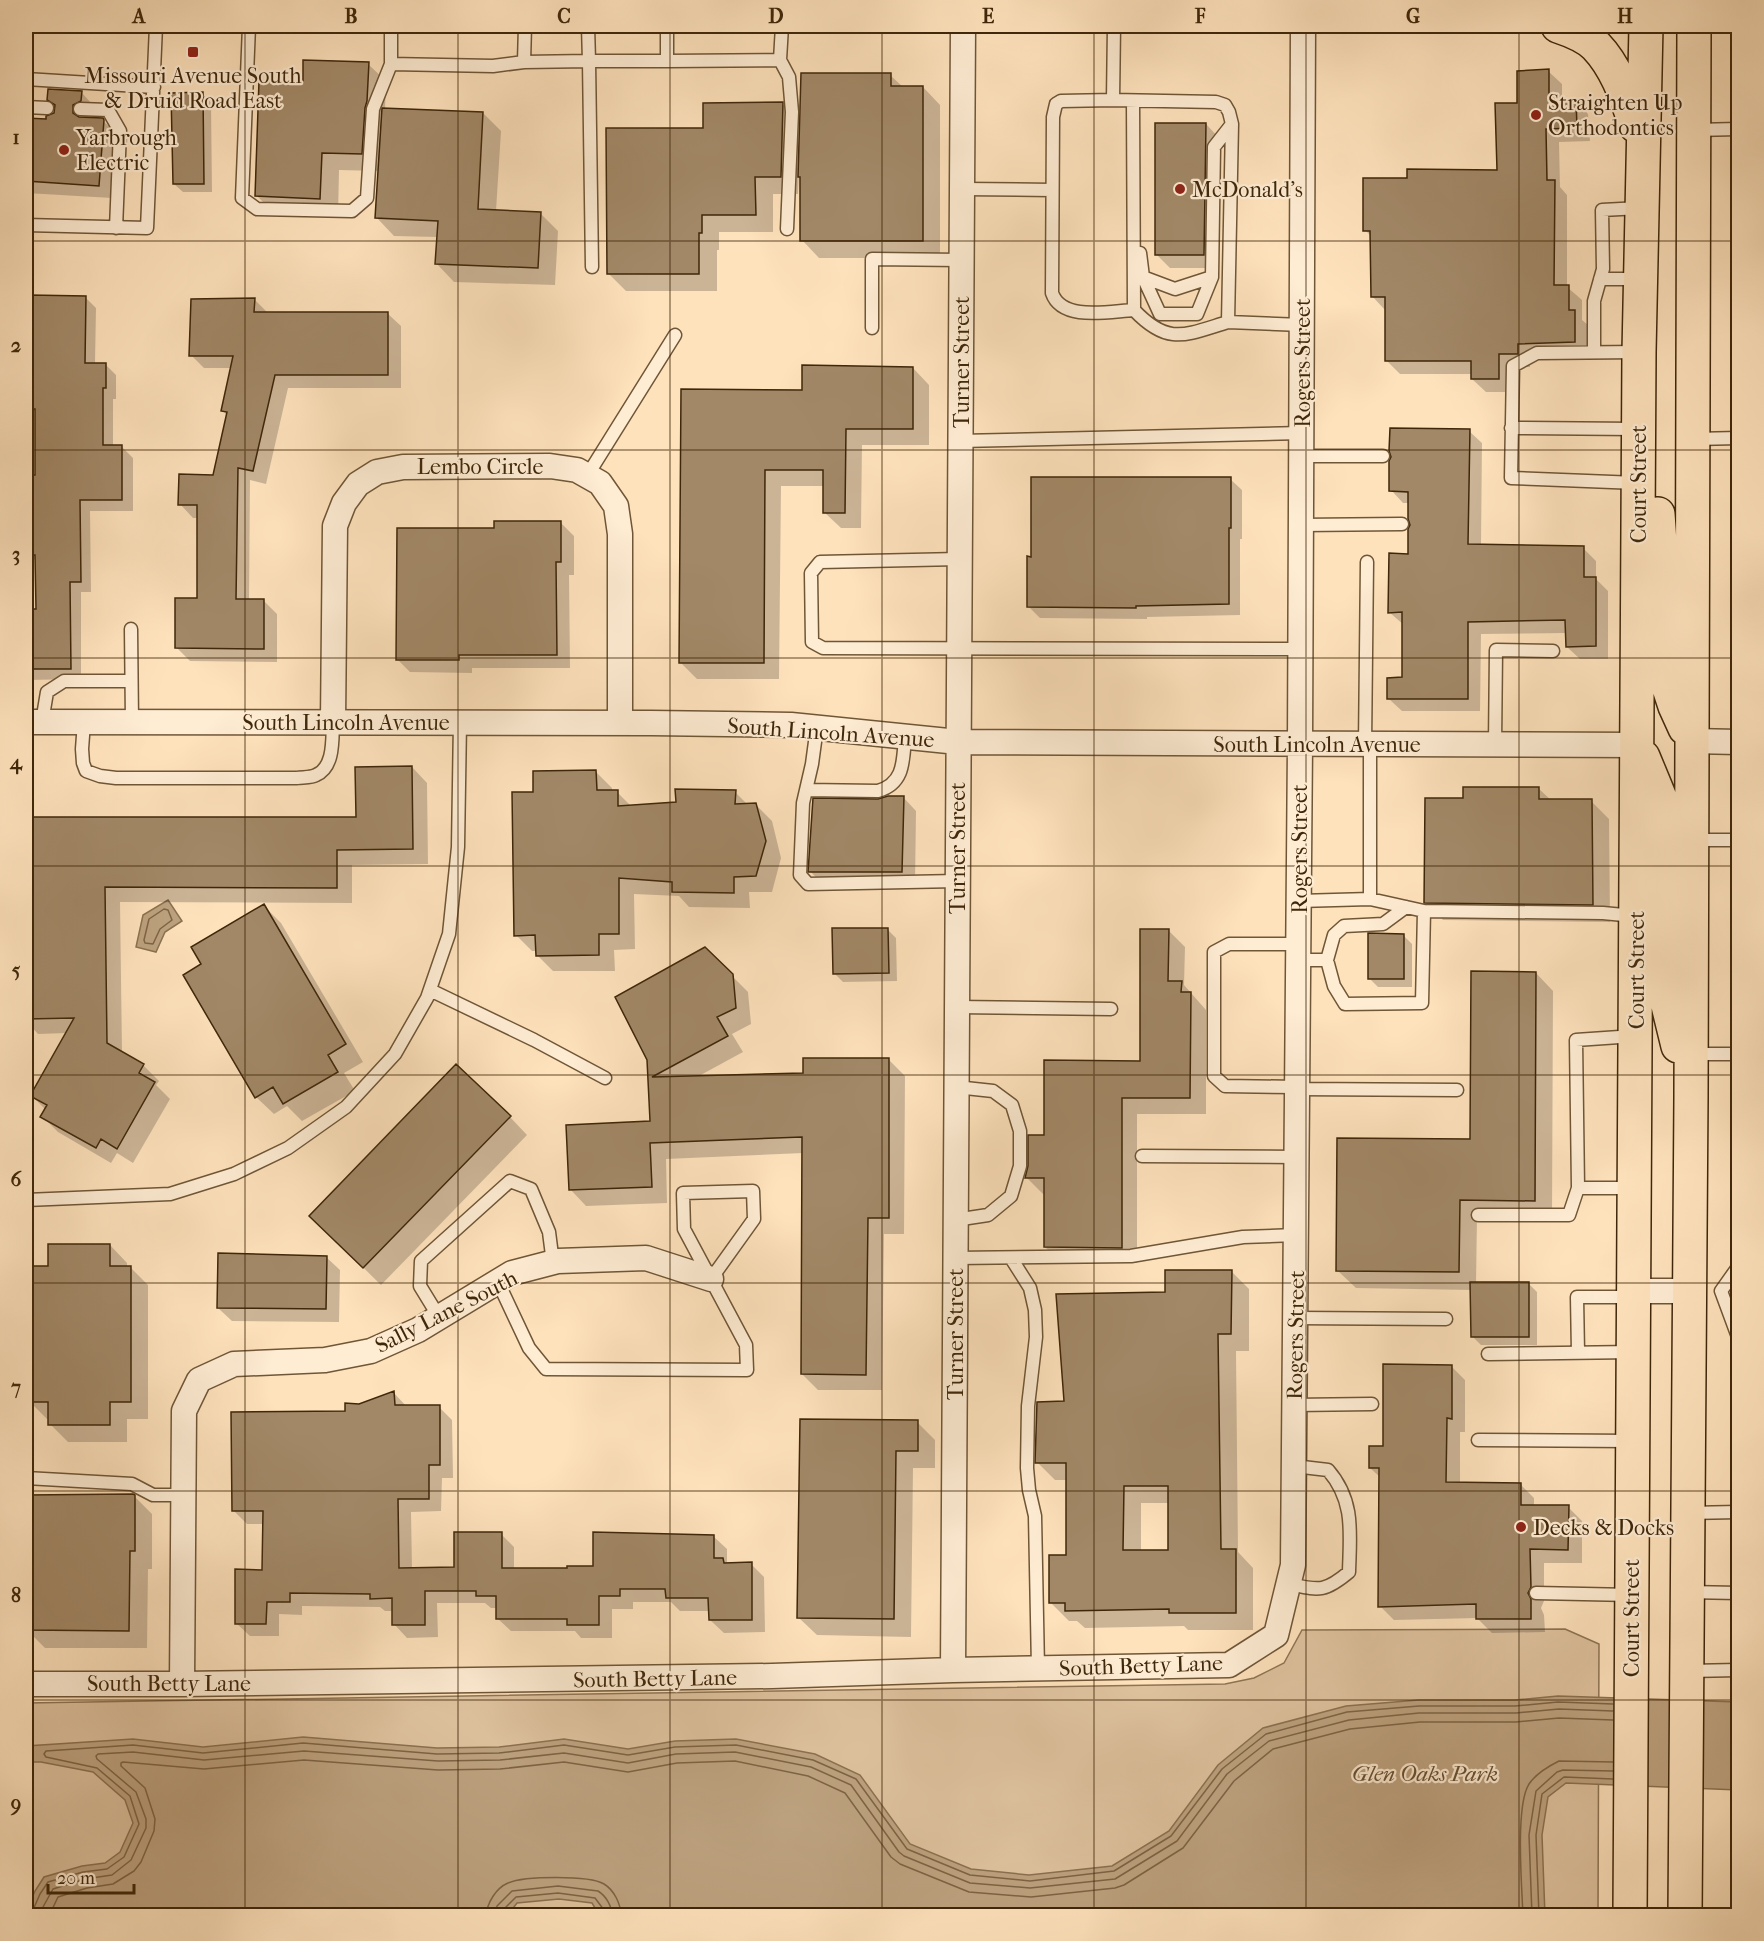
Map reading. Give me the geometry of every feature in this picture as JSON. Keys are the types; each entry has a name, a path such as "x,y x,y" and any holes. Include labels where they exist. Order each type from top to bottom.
{"main road":[{"path":"1558,26 1573,31 1595,45 1621,81 1644,148"},
{"name":"Court Street","path":"1630,1916 1639,352 1646,26"},
{"path":"1685,1916 1687,1513 1705,1291 1691,1097 1691,439 1694,26"},
{"path":"1639,455 1658,509 1665,614 1664,674 1675,706 1692,741"},
{"path":"1637,745 1652,774 1663,816 1665,993 1691,1097"}],"street":[{"name":"Turner Street","path":"953,1670 963,26"},
{"name":"Rogers Street","path":"1276,1635 1293,1565 1301,649 1303,26"},
{"name":"Lembo Circle","path":"333,721 335,526 344,503 358,484 377,472 403,467 550,466 577,470 600,483 616,506 620,534 620,722"},
{"name":"South Lincoln Avenue","path":"34,722 620,722 791,725 958,742 1637,745"},
{"path":"1692,741 1738,742"},
{"name":"Sally Lane South","path":"182,1684 184,1411 199,1380 234,1365 325,1360 371,1351 418,1330 512,1273 553,1263 646,1258 711,1279"},
{"path":"1634,1294 1705,1291"},
{"name":"South Betty Lane","path":"26,1684 772,1676 1229,1665 1276,1635"}],"lane":[{"path":"26,225 147,228 156,26"},
{"path":"249,26 242,198 257,210 352,211 368,198 373,110 391,64 391,26"},
{"path":"524,62 525,26"},
{"path":"588,26 592,267"},
{"path":"667,26 667,61"},
{"path":"782,26 780,60 789,77 792,112 787,229"},
{"path":"1113,100 1114,26"},
{"path":"391,64 492,66 524,62 780,60"},
{"path":"26,80 154,87"},
{"path":"1134,310 1075,312 1065,309 1054,300 1052,293 1053,117 1056,104 1061,101 1216,102 1225,105 1232,124 1228,322"},
{"path":"1133,101 1134,310 1149,326 1179,335 1228,322 1302,325"},
{"path":"26,106 46,108"},
{"path":"80,110 108,110 120,131 116,228"},
{"path":"1134,204 1143,278 1160,314 1197,314 1212,277 1214,147 1232,124"},
{"path":"1693,130 1738,129"},
{"path":"962,189 1052,190"},
{"path":"1594,352 1594,301 1603,269 1602,210 1642,208"},
{"path":"872,328 872,259 962,260"},
{"path":"1143,278 1175,289 1212,277"},
{"path":"1600,279 1641,279"},
{"path":"587,476 675,335"},
{"path":"1639,352 1538,353 1513,366 1511,478 1639,455"},
{"path":"1511,428 1639,455"},
{"path":"1691,439 1738,438"},
{"path":"960,441 1301,444 1383,456"},
{"path":"1301,525 1402,524"},
{"path":"959,559 820,562 811,573 812,642 823,648 1301,649"},
{"path":"1367,562 1370,899"},
{"path":"131,629 132,722"},
{"path":"1495,745 1496,650 1553,651"},
{"path":"34,722 47,692 64,681 131,681"},
{"path":"84,722 83,763 87,771 100,776 116,778 297,778 316,776 326,768 332,753 333,721"},
{"path":"26,1200 170,1194 234,1174 288,1148 346,1107 394,1054 427,998 449,934 458,846 460,722"},
{"path":"817,728 803,803 800,875 808,884 957,881"},
{"path":"806,789 878,791 889,787 898,777 905,736"},
{"path":"1692,840 1738,840"},
{"path":"1299,901 1370,899 1424,911 1603,913 1636,916"},
{"path":"1406,907 1383,924 1344,926 1334,935 1327,960 1334,986 1346,1004 1422,1003 1424,911"},
{"path":"1327,960 1298,952 1229,944 1214,952 1214,1076 1225,1086 1457,1090"},
{"path":"430,990 534,1040 605,1078"},
{"path":"957,1007 1111,1009"},
{"path":"1478,1215 1569,1215 1578,1188 1576,1040 1635,1036"},
{"path":"1691,1054 1738,1054"},
{"path":"955,1220 988,1215 1004,1203 1011,1196 1020,1166 1020,1131 1012,1105 993,1090 956,1087"},
{"path":"1142,1156 1296,1157"},
{"path":"439,1317 420,1286 421,1262 510,1181 531,1189 549,1232 553,1263"},
{"path":"1578,1188 1635,1188"},
{"path":"498,1282 529,1348 546,1369 747,1370 746,1345 684,1229 683,1193 753,1191 753,1219 711,1279"},
{"path":"955,1258 1131,1256 1243,1237 1296,1235"},
{"path":"1011,1258 1030,1288 1035,1310 1036,1337 1028,1406 1027,1468 1035,1516 1038,1668"},
{"path":"1738,1267 1705,1291 1738,1337"},
{"path":"1578,1353 1577,1297 1634,1294"},
{"path":"1295,1318 1446,1319"},
{"path":"1488,1353 1633,1352"},
{"path":"1294,1405 1372,1404"},
{"path":"1478,1440 1632,1441"},
{"path":"1288,1584 1314,1589 1332,1587 1349,1572 1350,1519 1346,1498 1338,1481 1328,1470 1294,1466"},
{"path":"26,1478 132,1484 153,1495 184,1495"},
{"path":"1687,1513 1738,1512"},
{"path":"1687,1592 1738,1593"},
{"path":"1536,1593 1631,1595"},
{"path":"1686,1675 1738,1670"}],"green space":[{"name":"Glen Oaks Park","path":"1565,1629 1599,1644 1598,1915 26,1915 26,1703 1225,1684 1254,1678 1284,1663 1302,1630"}],"water":[{"path":"168,900 182,921 165,932 156,952 136,947 143,915"},
{"name":"Glen Oaks Park","path":"1558,1696 1738,1702 1738,1790 1566,1783 1548,1797 1542,1835 1545,1916 600,1916 592,1903 559,1899 517,1903 507,1916 28,1915 28,1907 44,1877 82,1866 105,1863 120,1852 133,1823 125,1800 93,1772 41,1762 26,1762 26,1746 133,1739 203,1747 303,1737 437,1748 499,1747 564,1739 628,1749 675,1741 736,1739 815,1754 860,1775 910,1844 971,1869 1029,1875 1112,1866 1169,1831 1218,1765 1263,1728 1346,1706 1419,1700 1515,1700"}],"building":[{"path":"303,60 369,62 362,154 322,153 320,199 255,196 259,81 303,83"},
{"path":"1549,69 1549,99 1576,99 1577,128 1546,129 1547,180 1555,180 1554,285 1569,285 1569,310 1575,310 1575,342 1518,344 1518,354 1499,354 1499,379 1471,379 1471,361 1385,361 1385,297 1371,297 1370,231 1363,231 1363,178 1407,178 1407,169 1497,170 1495,103 1517,103 1517,71"},
{"path":"801,73 891,73 891,86 923,86 923,241 800,241 800,177 798,177"},
{"name":"Yarbrough Electric","path":"48,89 82,91 81,101 73,105 73,113 79,117 103,118 99,186 26,181 26,118 46,119 46,116 54,113 55,105 47,100"},
{"path":"203,92 204,184 173,184 171,93"},
{"path":"783,102 781,177 755,177 756,215 702,215 702,233 699,233 699,274 607,274 606,128 703,128 703,103"},
{"path":"382,108 483,112 478,209 541,212 538,268 435,264 438,221 375,218"},
{"name":"McDonald's","path":"1155,123 1206,123 1204,255 1155,255"},
{"path":"29,295 86,296 85,363 106,363 106,388 103,388 103,445 122,445 122,500 80,500 81,582 70,582 71,669 26,669 26,609 36,609 35,555 28,555 27,475 35,475 35,409 30,409"},
{"path":"255,298 254,312 388,312 388,375 275,375 253,471 238,468 236,599 264,599 264,649 175,648 175,598 197,598 197,505 178,505 179,474 213,475 227,412 221,411 233,356 189,356 191,299"},
{"path":"802,365 913,367 913,429 846,429 845,513 823,513 823,470 765,470 764,663 679,663 681,389 802,390"},
{"path":"1390,428 1470,429 1468,544 1584,546 1584,577 1596,577 1596,646 1566,647 1565,620 1468,622 1468,699 1387,699 1387,678 1402,677 1402,612 1388,613 1389,553 1408,554 1410,525 1408,492 1389,491"},
{"path":"1031,477 1231,477 1229,604 1136,606 1136,608 1027,607 1027,556 1031,557"},
{"path":"494,521 561,521 561,562 556,562 557,655 459,655 459,660 396,660 397,528 494,528"},
{"path":"412,766 413,849 337,850 337,888 105,887 107,1043 144,1064 139,1073 155,1082 117,1149 101,1139 96,1148 40,1117 47,1105 30,1096 74,1018 26,1019 26,817 356,817 355,767"},
{"path":"596,770 597,790 618,790 618,806 676,802 675,789 736,790 735,804 756,803 766,841 756,876 734,877 734,893 672,892 672,882 619,878 619,934 599,934 599,955 536,956 535,935 514,936 512,792 533,792 533,771"},
{"path":"1463,787 1539,787 1539,799 1592,799 1593,905 1424,903 1425,798 1463,798"},
{"path":"888,796 904,796 902,872 808,872 813,798 878,799"},
{"path":"264,904 346,1044 328,1055 338,1072 283,1104 273,1087 255,1098 183,975 201,964 191,947"},
{"path":"832,928 888,928 889,973 833,974"},
{"path":"1140,929 1169,929 1168,981 1182,981 1181,992 1191,992 1190,1098 1122,1098 1122,1248 1044,1247 1044,1178 1025,1178 1028,1166 1028,1135 1044,1135 1044,1060 1140,1061"},
{"path":"1368,933 1404,934 1404,979 1368,979"},
{"path":"705,947 733,974 736,1008 717,1017 728,1036 652,1077 803,1073 803,1058 889,1058 889,1218 868,1218 866,1375 801,1374 802,1137 650,1143 652,1187 569,1190 566,1125 650,1121 647,1060 615,997"},
{"path":"1471,971 1536,972 1535,1201 1460,1200 1459,1272 1336,1271 1337,1138 1470,1139"},
{"path":"456,1064 511,1116 363,1268 309,1216"},
{"path":"48,1244 110,1244 110,1266 131,1266 131,1402 110,1402 110,1425 48,1425 48,1402 28,1402 28,1266 48,1266"},
{"path":"218,1253 327,1256 326,1309 217,1308"},
{"path":"1165,1270 1232,1270 1231,1334 1218,1334 1221,1549 1236,1549 1236,1613 1169,1613 1169,1609 1065,1611 1065,1603 1049,1603 1049,1555 1066,1555 1066,1463 1035,1463 1037,1402 1064,1401 1056,1294 1165,1292","holes":["1124,1486 1168,1486 1168,1550 1123,1550"]},
{"path":"1470,1282 1529,1282 1529,1337 1471,1337"},
{"path":"1383,1364 1452,1365 1452,1419 1447,1418 1446,1482 1521,1483 1521,1505 1569,1505 1568,1550 1530,1549 1531,1587 1528,1593 1531,1599 1531,1619 1476,1619 1476,1604 1378,1607 1379,1468 1369,1468 1369,1446 1383,1446"},
{"path":"394,1391 395,1405 440,1405 440,1465 429,1465 429,1499 398,1499 399,1568 454,1567 454,1532 502,1532 502,1568 593,1566 593,1532 714,1535 714,1558 723,1558 724,1563 752,1562 752,1620 709,1620 708,1598 666,1598 665,1589 620,1589 620,1596 599,1596 599,1625 567,1625 567,1619 496,1619 496,1596 476,1596 476,1591 425,1591 425,1625 392,1625 392,1598 370,1599 370,1594 290,1593 290,1602 267,1602 266,1624 235,1624 235,1569 262,1570 263,1511 232,1511 231,1412 345,1411 345,1403 359,1404"},
{"path":"800,1419 918,1420 918,1451 896,1451 894,1619 797,1618"},
{"path":"26,1495 135,1495 135,1551 130,1551 129,1631 26,1630"}],"place":[{"name":"Missouri Avenue South & Druid Road East","path":"193,52"},
{"name":"Straighten Up Orthodontics","path":"1536,115"},
{"name":"Yarbrough Electric","path":"64,150"},
{"name":"McDonald's","path":"1180,189"},
{"name":"Decks & Docks","path":"1521,1527"}]}
